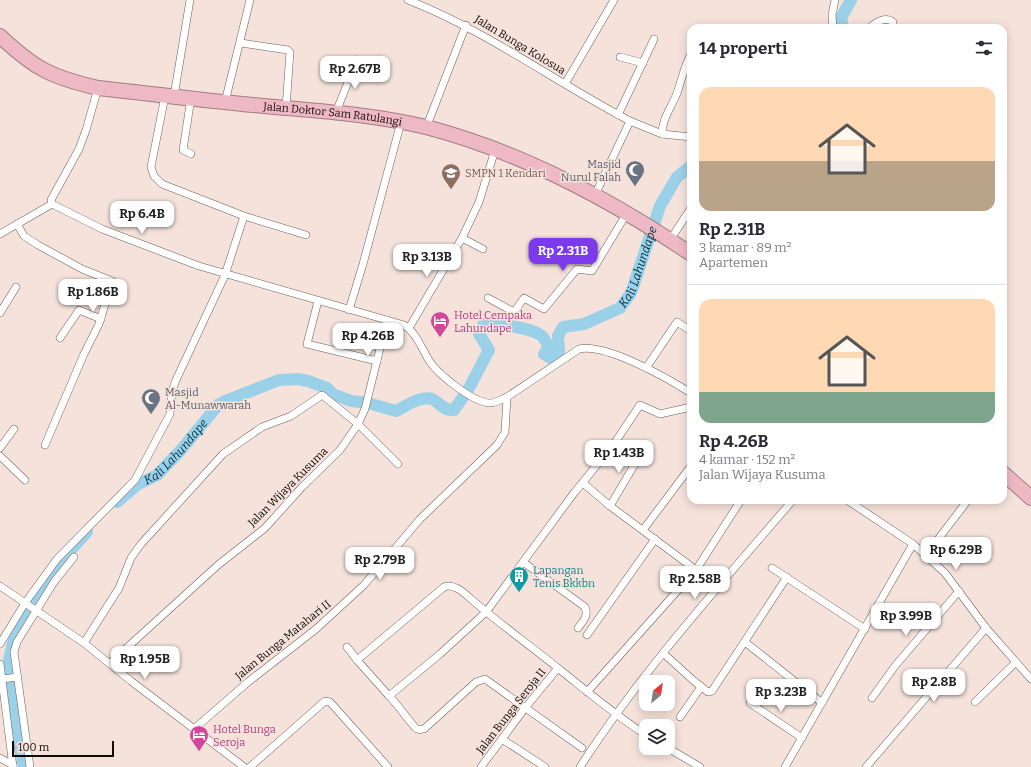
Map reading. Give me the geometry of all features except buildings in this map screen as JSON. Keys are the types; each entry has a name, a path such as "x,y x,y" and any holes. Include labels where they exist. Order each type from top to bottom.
{"highway":[{"name":"Jalan Doktor Sam Ratulangi","path":"0,36 20,55 46,72 73,82 98,88 336,112 401,122 426,128 530,162 595,195 646,224 687,251"},
{"path":"1007,477 1031,498"}],"street":[{"path":"190,0 170,96 153,152 151,167 154,176 162,184 244,216 306,235"},
{"path":"225,102 241,43 250,0"},
{"name":"Jalan Bunga Kolosua","path":"408,0 466,26 630,121 662,134 687,137"},
{"path":"565,84 614,0"},
{"path":"833,24 832,15 835,0"},
{"path":"874,24 876,22 886,20 892,21 892,24"},
{"path":"426,128 466,26"},
{"path":"618,115 654,39"},
{"path":"241,43 288,50 290,52 286,108"},
{"path":"620,57 643,63"},
{"path":"336,112 357,60"},
{"path":"662,134 663,122 678,91 687,63"},
{"path":"52,204 51,200 79,149 98,88"},
{"path":"191,97 183,150 191,154"},
{"path":"595,195 630,121"},
{"path":"349,310 363,264 401,122"},
{"path":"409,328 462,238 480,202 496,150"},
{"path":"0,234 52,204"},
{"path":"52,204 72,215 148,248 225,275 387,320 409,328 437,371 451,384 490,403 507,397 579,349 586,348 597,348 646,368 662,375 687,391"},
{"path":"664,236 687,212"},
{"path":"488,298 514,312 524,298 544,309 577,269 592,271 626,213"},
{"path":"0,644 25,604 57,559 135,480 170,414 172,391 176,380 225,275 244,216"},
{"path":"17,224 24,236 38,245 82,269 112,280 112,287 101,319 81,361 45,445"},
{"path":"462,238 483,249"},
{"path":"0,313 16,287"},
{"path":"318,301 307,344 377,361"},
{"path":"60,338 79,310 101,319"},
{"name":"Jalan Wijaya Kusuma","path":"110,663 218,565 269,524 302,487 340,450 358,424 369,399 387,320"},
{"path":"646,368 677,322 687,328"},
{"path":"84,643 119,588 136,551 223,454 262,427 291,416 321,395 358,424 398,464"},
{"name":"Jalan Bunga Matahari II","path":"194,729 248,682 316,629 358,590 420,519 498,445 505,432 507,397"},
{"path":"390,696 440,654 486,612 614,444 640,405 660,414 687,408"},
{"path":"0,448 14,429"},
{"path":"610,506 636,462 632,456 614,444"},
{"path":"0,456 25,480"},
{"path":"643,530 687,471"},
{"path":"583,483 610,506 696,570"},
{"path":"587,692 696,570 738,504"},
{"path":"580,767 615,715 663,654 790,504"},
{"path":"852,504 913,544 945,573 986,628 1031,679"},
{"path":"926,555 965,504"},
{"path":"587,635 655,540"},
{"path":"785,767 866,629 913,544"},
{"path":"30,767 14,652 54,582 74,557"},
{"path":"523,562 585,607 587,611 586,618 578,628"},
{"path":"772,568 866,629"},
{"path":"663,654 701,687 708,692 712,691 787,578"},
{"path":"0,586 84,643 244,767"},
{"path":"357,660 447,586 459,590 615,715 639,731"},
{"path":"872,698 895,666 959,591"},
{"path":"866,767 986,628"},
{"path":"745,642 822,703"},
{"path":"347,647 418,729 424,729 482,679 488,680 582,748"},
{"path":"975,702 1016,662"},
{"path":"0,664 4,679 13,766"},
{"name":"Jalan Bunga Seroja II","path":"481,767 525,708 558,668"},
{"path":"4,679 17,677"},
{"path":"680,718 701,687"},
{"path":"250,767 325,701 330,702 388,767"},
{"path":"750,702 802,738"},
{"path":"502,739 545,767"},
{"path":"675,752 700,767"},
{"path":"0,758 13,766"}],"waterway":[{"name":"Kali Lahundape","path":"842,24 841,18 851,0"},
{"name":"Kali Lahundape","path":"117,502 137,485 157,475 181,450 218,405 279,380 298,379 308,381 327,388 333,394 351,401 368,403 396,411 423,398 432,399 447,409 454,410 468,390 489,350 479,334 484,324 488,323 516,327 531,330 537,333 543,337 549,347 544,354 552,359 559,351 558,336 563,327 584,324 620,308 631,293 660,206 677,177 687,169"},
{"name":"Kali Lahundape","path":"24,767 8,673 10,653 16,634 36,596 61,562 87,532"}],"place":[{"name":"Masjid Nurul Falah","path":"635,187"},
{"name":"SMPN 1 Kendari","path":"451,190"},
{"name":"Hotel Cempaka Lahundape","path":"440,338"},
{"name":"Masjid Al-Munawwarah","path":"151,415"},
{"name":"Lapangan Tenis Bkkbn","path":"519,593"},
{"name":"Hotel Bunga Seroja","path":"199,752"}]}
